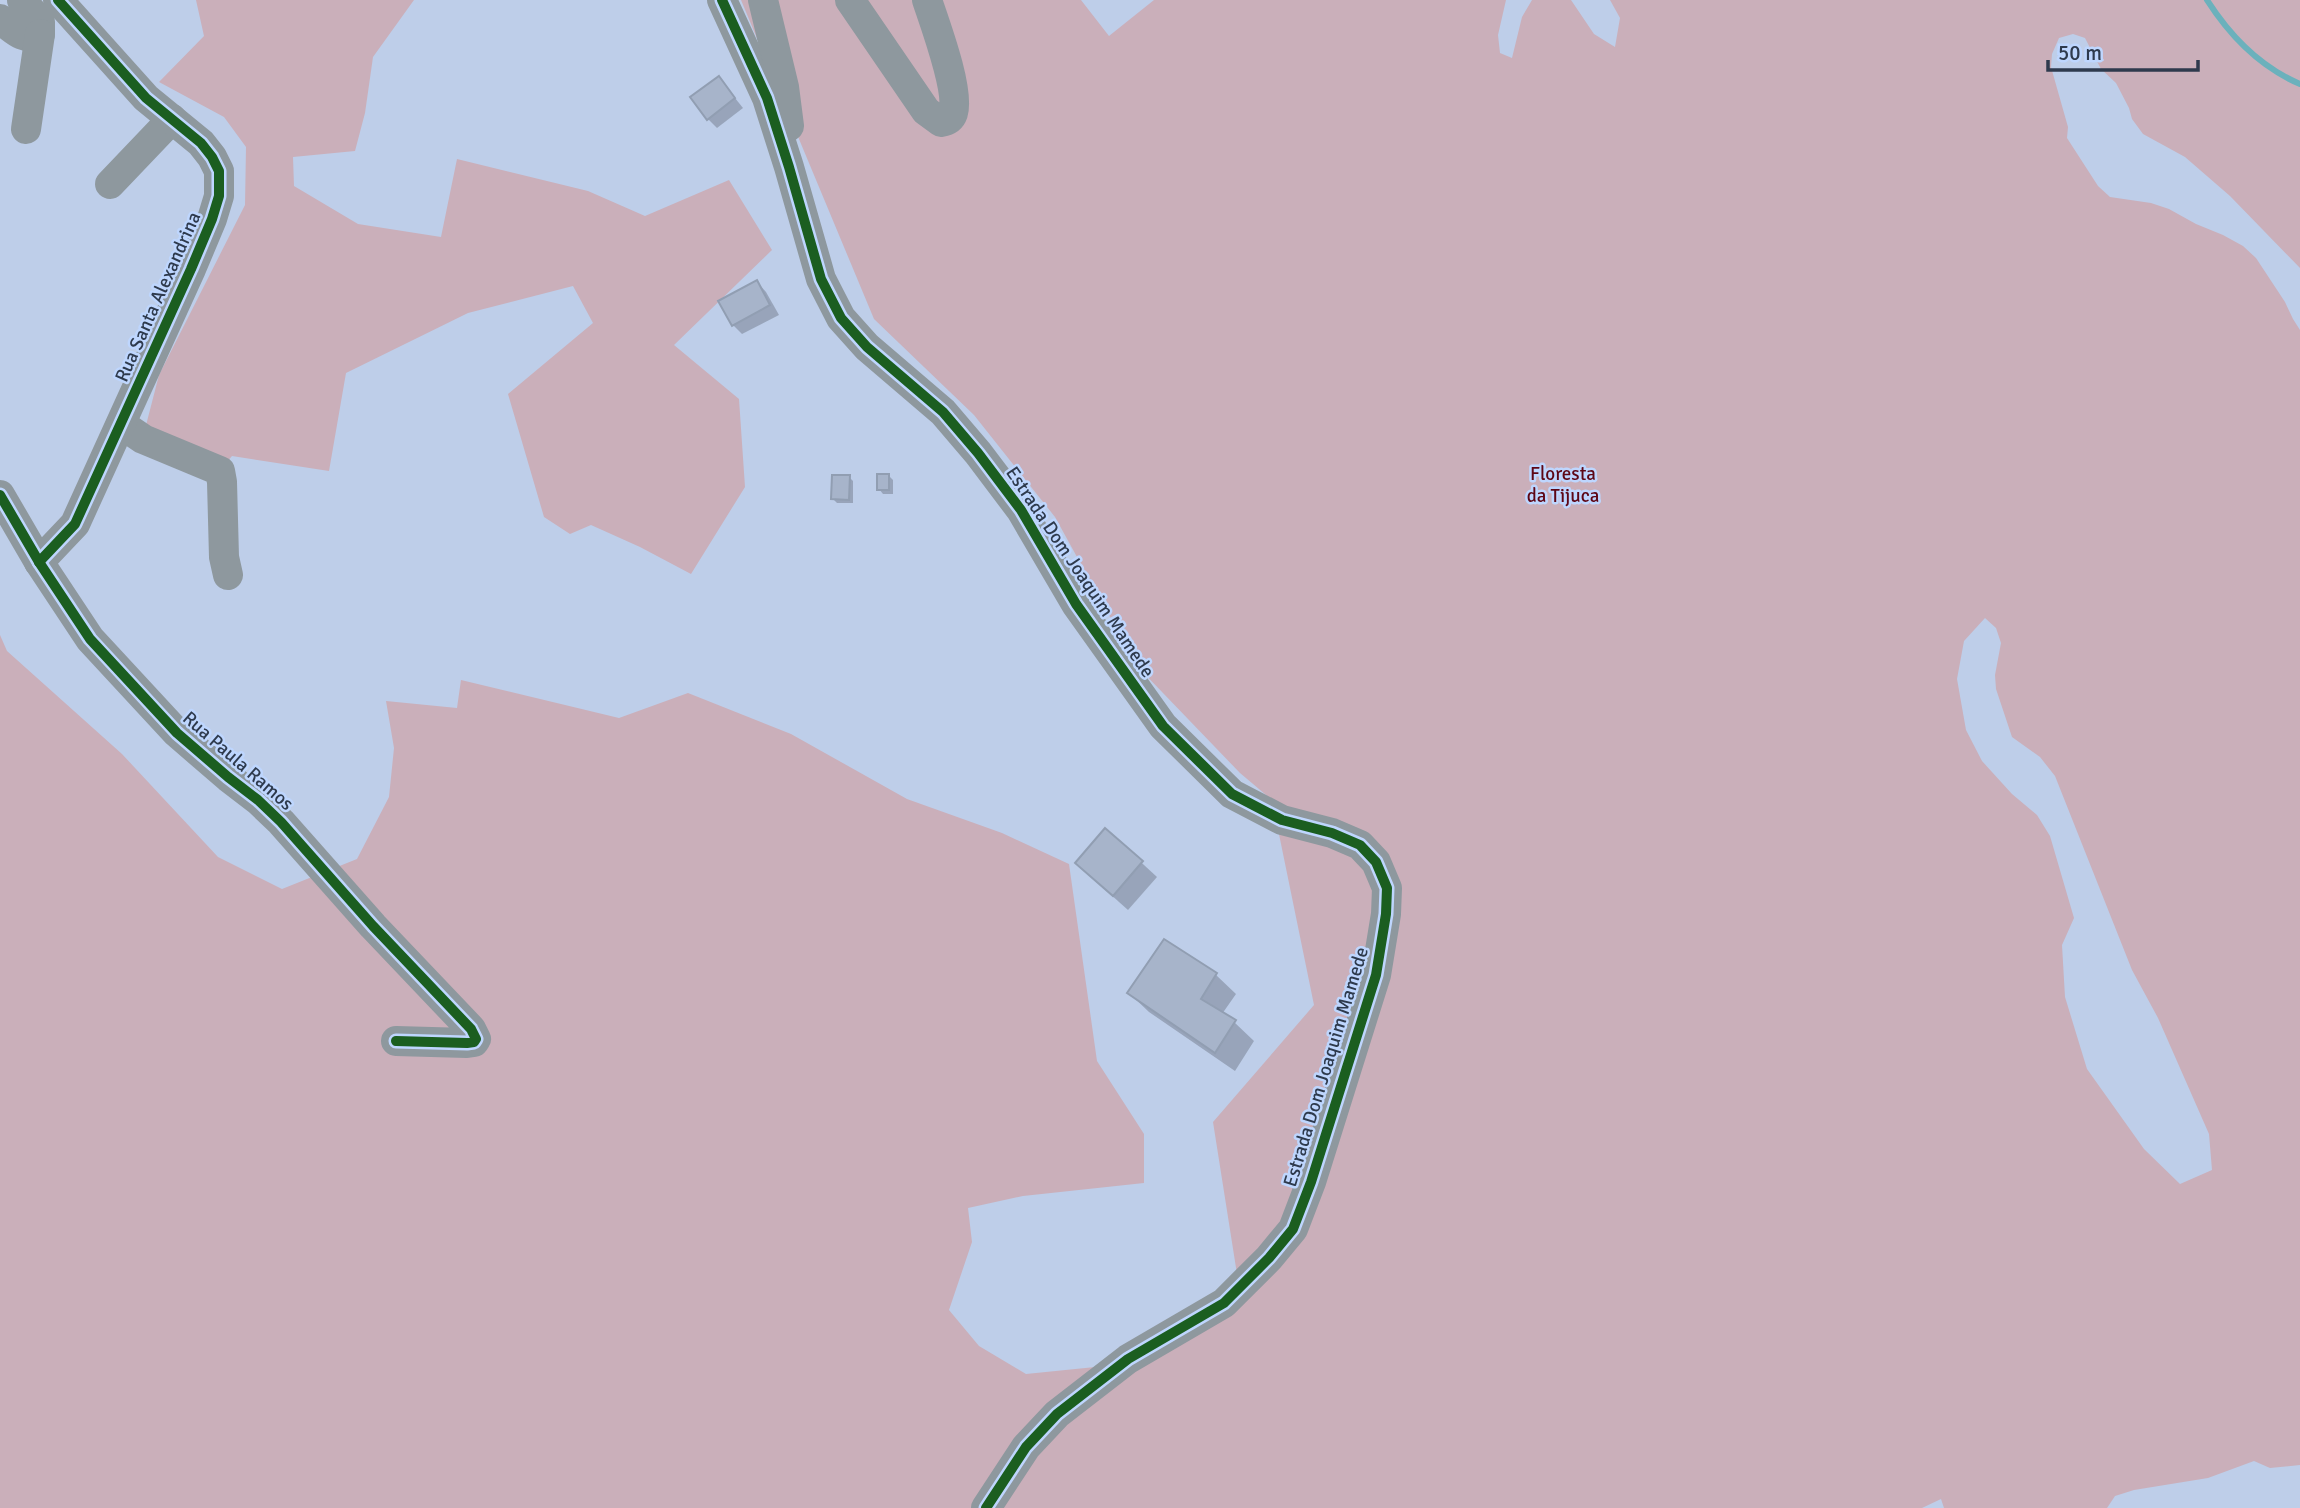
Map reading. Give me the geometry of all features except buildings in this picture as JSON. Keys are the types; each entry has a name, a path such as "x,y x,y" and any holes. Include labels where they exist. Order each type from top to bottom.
{"street":[{"path":"22,0 40,22 26,128"},
{"name":"Rua Santa Alexandrina","path":"39,562 75,524 191,269 219,196 219,171 201,143 146,99 58,0"},
{"name":"Estrada Dom Joaquim Mamede","path":"722,0 766,98 821,279 841,318 867,347 943,412 978,453 1021,510 1076,604 1163,726 1232,794 1282,820 1332,833 1360,845 1376,862 1387,888 1386,914 1376,975 1311,1182 1293,1229 1269,1258 1224,1303 1128,1359 1056,1414 1027,1447 986,1508"},
{"path":"763,0 789,116 789,167"},
{"path":"850,0 926,111 941,122 953,115 954,96 942,45 927,0"},
{"path":"0,19 21,36 32,38 40,34"},
{"path":"110,184 172,119"},
{"path":"121,424 143,439 219,471 222,482 224,557 228,575"},
{"name":"Rua Paula Ramos","path":"3,505 90,639 177,733 281,822 373,926 471,1029 476,1039 467,1044 396,1041"}],"green space":[{"path":"196,0 414,0 373,57 365,113 355,151 293,157 294,186 358,224 441,237 457,159 588,191 645,216 729,180 772,250 674,345 739,399 745,487 691,574 591,525 570,534 544,517 508,394 593,323 573,286 468,313 346,373 329,471 232,456 221,469 144,433 159,375 245,205 246,147 224,117 159,82 204,36"},
{"name":"Floresta da Tijuca","path":"741,0 1081,0 1109,36 1154,0 1506,0 1498,35 1500,53 1512,58 1522,17 1532,0 1571,0 1594,34 1615,47 1620,18 1610,0 2300,0 2300,268 2230,196 2185,157 2143,134 2132,119 2116,83 2101,69 2085,38 2073,34 2059,38 2052,54 2051,67 2068,127 2067,138 2098,186 2110,197 2151,203 2169,209 2243,246 2256,258 2300,330 2300,1465 2270,1468 2254,1461 2208,1478 2134,1490 2115,1496 2107,1508 1944,1508 1941,1499 1922,1508 0,1508 0,635 7,651 122,754 218,857 282,889 357,859 389,797 394,748 386,701 457,708 461,680 619,718 688,693 791,734 907,799 1002,833 1069,864 1097,1061 1144,1134 1144,1183 1023,1196 968,1208 972,1242 949,1310 979,1346 1026,1374 1105,1366 1213,1296 1237,1274 1213,1122 1314,1005 1272,800 1240,773 1137,666 1055,517 974,415 874,319","holes":["1985,618 1996,628 2001,643 1995,675 1996,689 2012,737 2040,757 2055,776 2132,970 2158,1018 2209,1134 2212,1170 2180,1184 2144,1149 2087,1069 2065,997 2062,945 2074,918 2050,836 2037,815 2012,794 1982,761 1966,730 1957,679 1964,641"]}],"waterway":[{"path":"2207,0 2247,49 2272,69 2300,84"}],"cycle path":[{"path":"39,562 75,524 191,269 219,196 219,171 201,143 146,98 58,0"},
{"path":"722,0 767,98 821,279 841,318 867,347 943,412 978,453 1021,510 1076,604 1163,726 1232,794 1282,820 1332,833 1360,845 1376,862 1387,888 1386,914 1376,975 1311,1182 1293,1229 1269,1258 1224,1303 1128,1359 1057,1414 1026,1447 986,1508"},
{"path":"0,495 39,562 90,639 177,733 281,822 373,926 471,1029 476,1039 467,1043 396,1041"}]}
